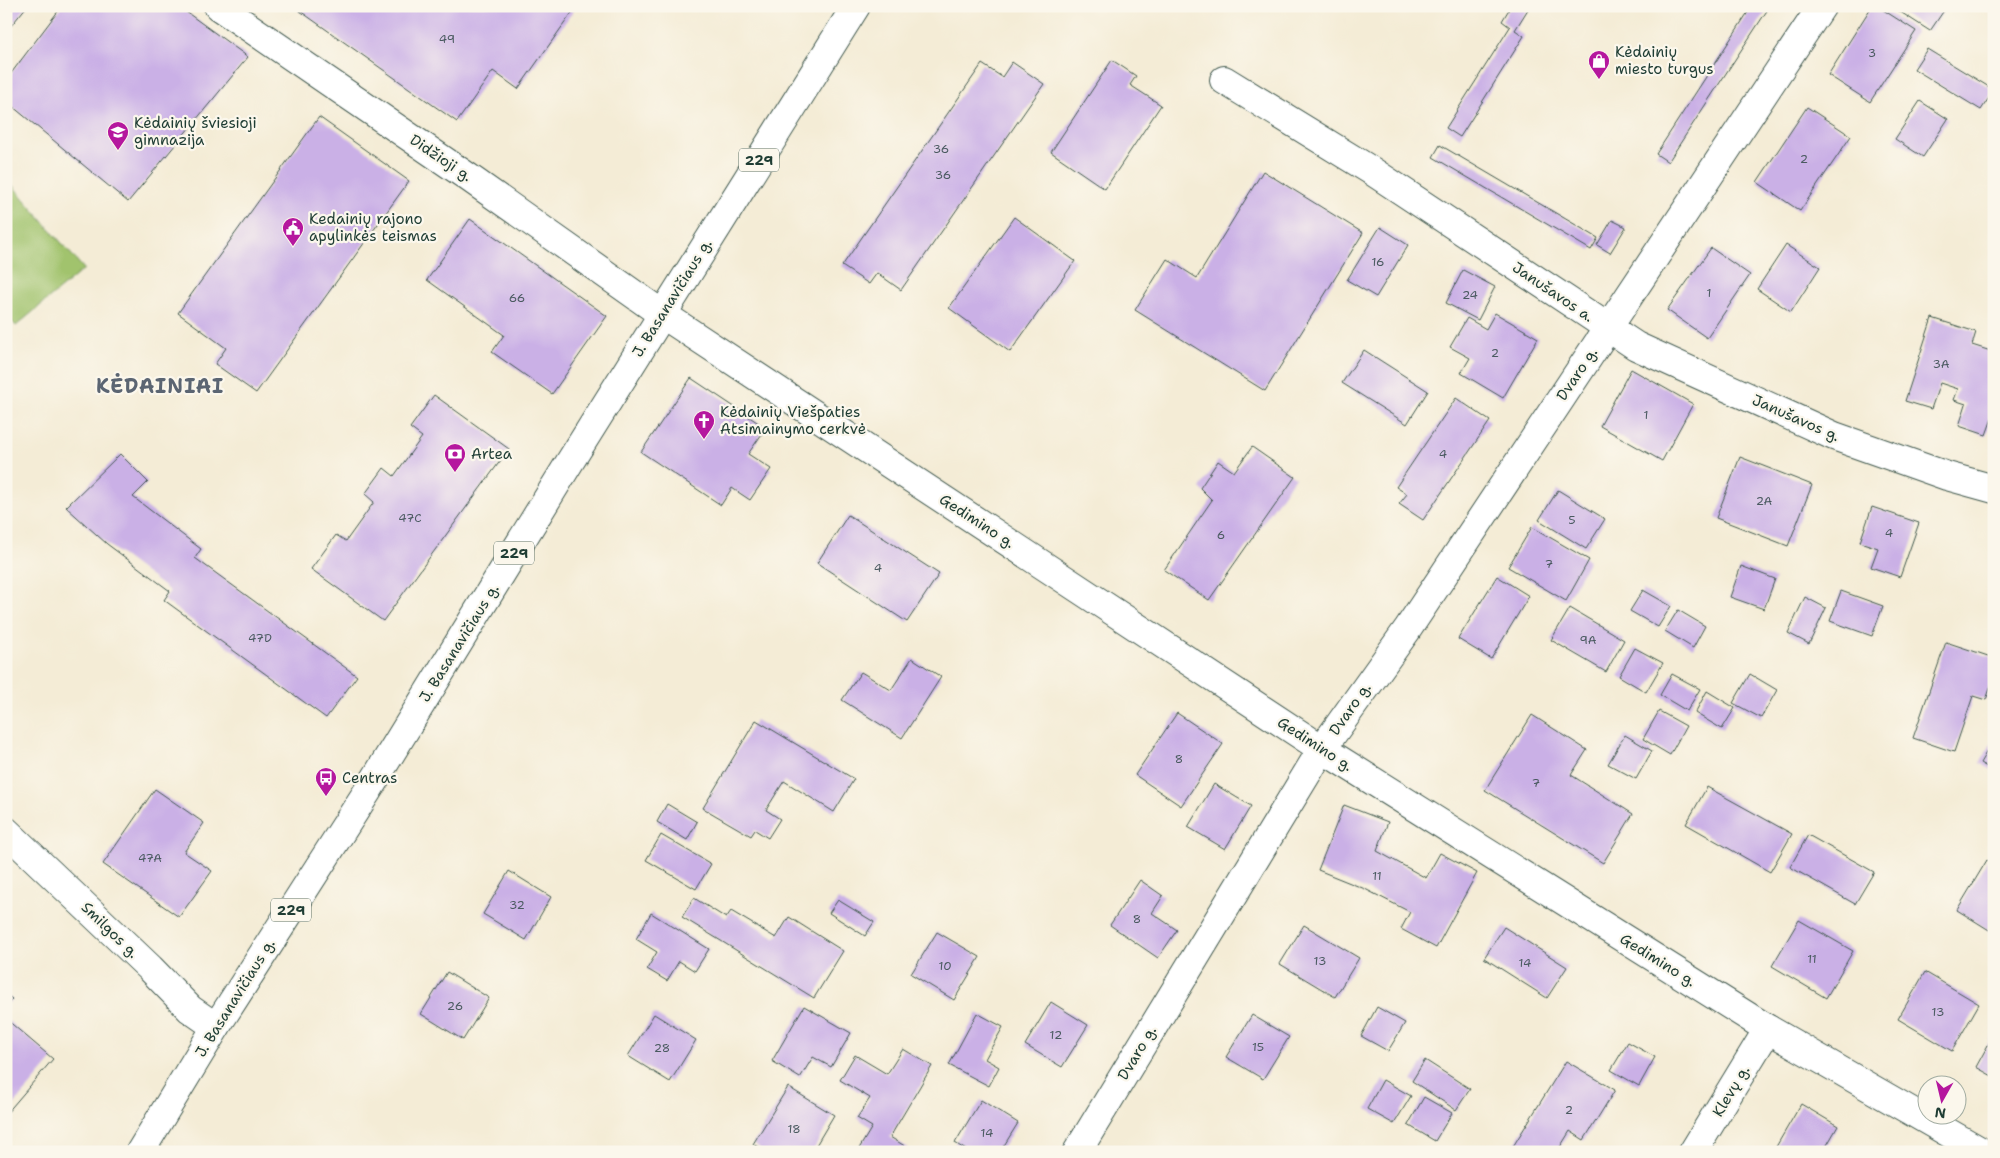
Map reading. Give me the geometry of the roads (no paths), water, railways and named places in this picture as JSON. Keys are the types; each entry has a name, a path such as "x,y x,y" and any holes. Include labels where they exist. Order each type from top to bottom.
{"street":[{"name":"Didžioji g.","path":"218,6 468,177 662,314"},
{"name":"J. Basanavičiaus g.","path":"140,1152 216,1028 367,792 662,314 856,6"},
{"name":"Janušavos a.","path":"1224,80 1372,171 1608,328 1822,6"},
{"name":"Gedimino g.","path":"662,314 1322,749 1768,1029 1982,1152"},
{"name":"Janušavos g.","path":"1608,328 1636,346 1834,436 1947,476 1994,489"},
{"name":"Dvaro g.","path":"1077,1152 1322,749 1407,630 1608,328"},
{"name":"Smilgos g.","path":"6,831 150,968 190,1009 216,1028"},
{"name":"Klevų g.","path":"1693,1152 1768,1029"}],"place":[{"name":"Kėdainių miesto turgus","path":"1599,80"},
{"name":"Kėdainių šviesioji gimnazija","path":"118,151"},
{"name":"Kedainių rajono apylinkės teismas","path":"293,247"},
{"name":"Kėdainių Viešpaties Atsimainymo cerkvė","path":"704,440"},
{"name":"Artea","path":"455,473"},
{"name":"Centras","path":"326,797"}],"district":[{"name":"KĖDAINIAI","path":"160,386"}]}
